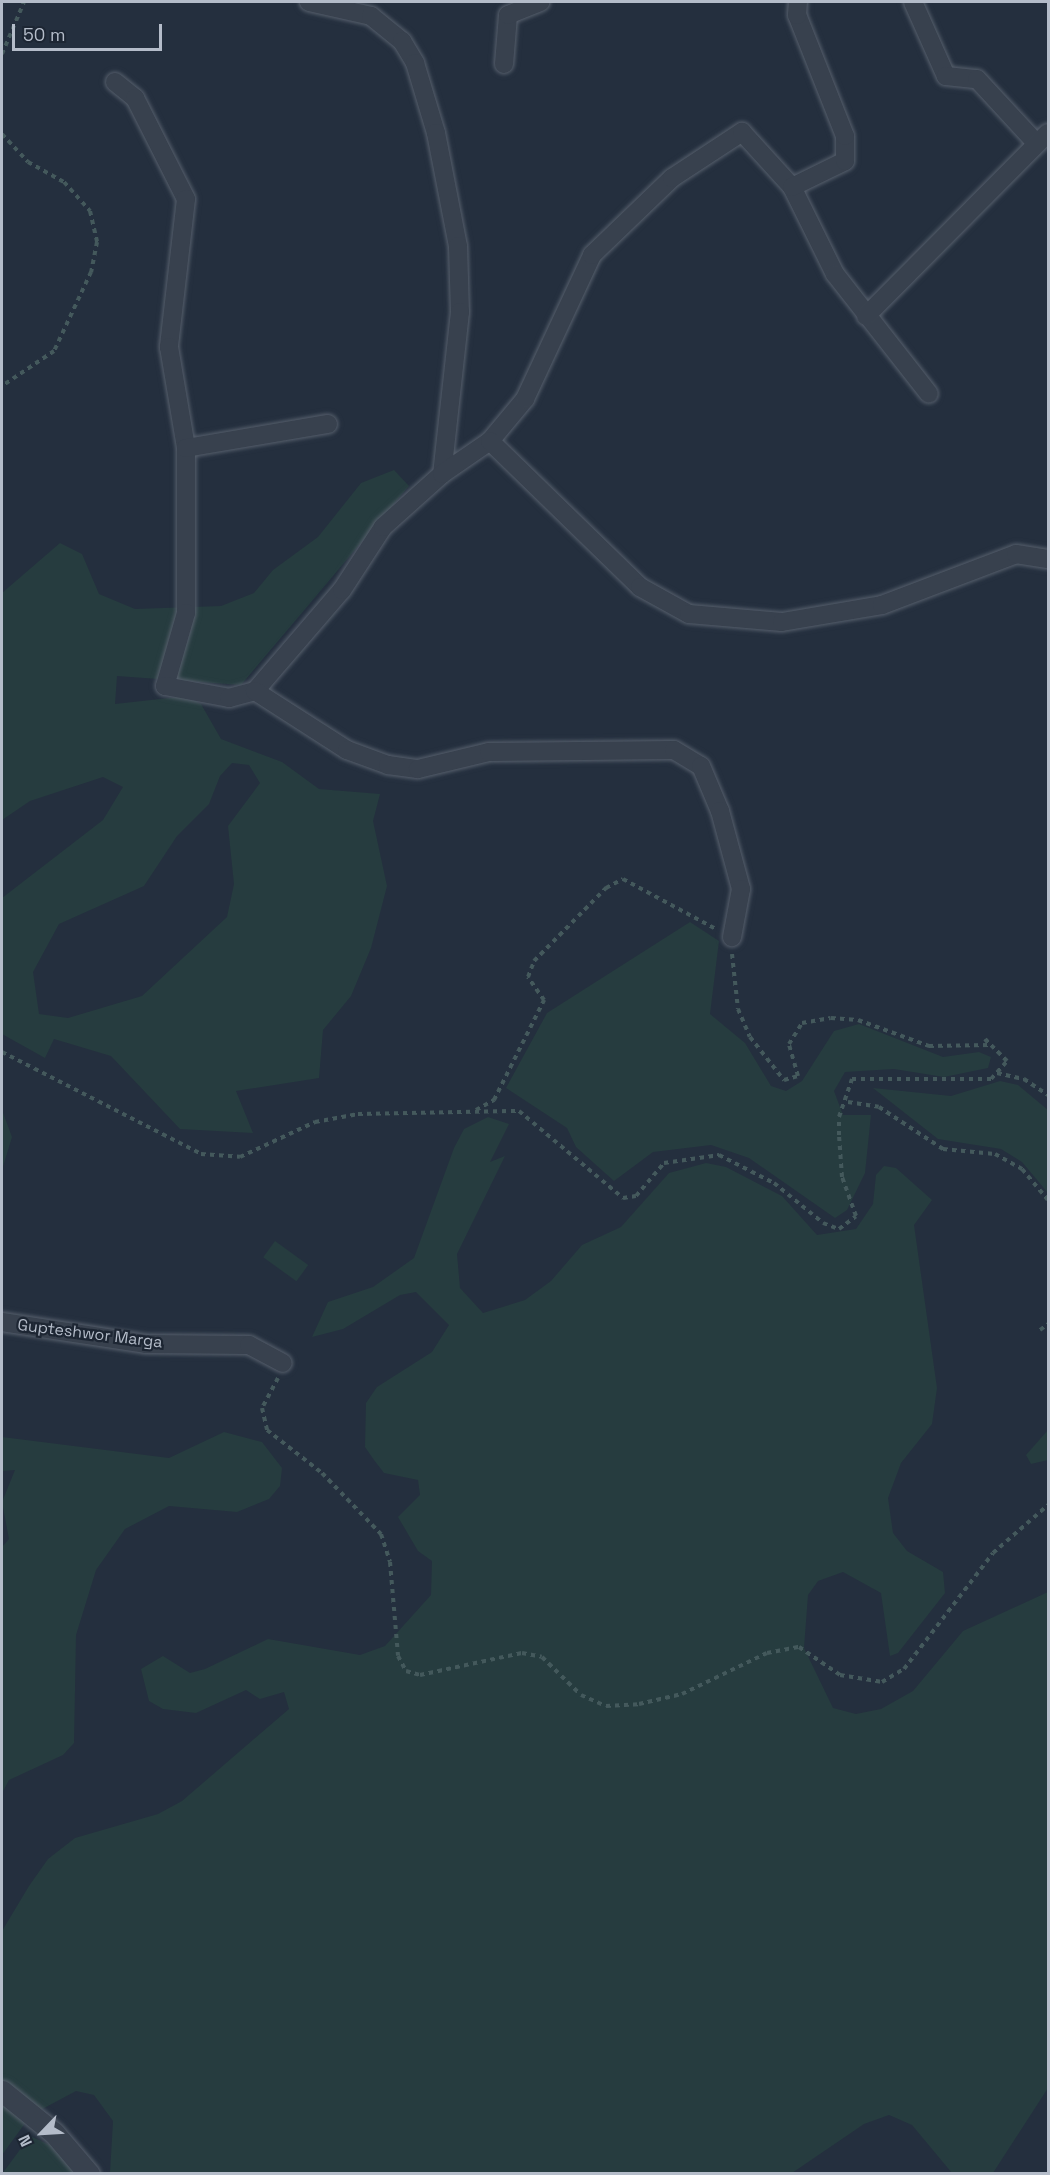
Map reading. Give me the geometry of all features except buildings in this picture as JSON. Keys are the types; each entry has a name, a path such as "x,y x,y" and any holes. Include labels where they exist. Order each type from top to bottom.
{"street":[{"path":"309,2 371,16 402,41 415,63 436,133 459,246 459,279 442,474"},
{"path":"504,64 508,15 540,2"},
{"path":"792,187 845,161 844,136 797,15 798,2"},
{"path":"866,316 1042,138 977,79 946,76 913,2"},
{"path":"115,82 135,98 186,199 169,347 186,448 186,613 165,686 229,698 255,691 342,590 382,527 442,474 490,441 525,399 592,255 672,178 742,132 792,187 835,274 929,394"},
{"path":"186,448 328,424"},
{"path":"490,441 640,587 689,614 782,622 882,604 1016,554 1048,559"},
{"path":"255,691 347,750 388,765 418,769 489,752 674,750 701,766 720,811 741,889 732,937"},
{"name":"Gupteshwor Marga","path":"2,1322 145,1344 249,1346 283,1363"},
{"path":"2,2091 54,2133 89,2174"}],"path":[{"path":"2,54 24,2"},
{"path":"2,134 28,162 64,182 90,211 97,242 91,272 54,351 2,386"},
{"path":"2,1052 201,1154 240,1156 315,1122 358,1114 519,1111 622,1198 636,1196 664,1163 719,1155 774,1183 823,1223 839,1228 856,1216 842,1177 839,1135 839,1117 848,1102 845,1091 852,1079 868,1075 920,1083 991,1079 1006,1061 990,1045 929,1046 858,1020 812,1021 802,1023 789,1044 798,1076 784,1080 750,1037 738,1009 732,937 623,879 606,888 534,961 528,977 544,1000 494,1100 475,1111"},
{"path":"997,1073 1024,1079 1048,1095"},
{"path":"848,1102 879,1107 943,1149 995,1154 1022,1169 1048,1200"},
{"path":"1040,1330 1048,1324"},
{"path":"283,1363 274,1393 262,1408 267,1430 322,1473 381,1534 390,1562 398,1656 406,1671 420,1675 522,1653 542,1657 581,1695 606,1706 639,1704 682,1694 768,1653 799,1647 840,1675 882,1682 904,1669 993,1553 1048,1505"}],"green space":[{"path":"394,470 409,486 241,685 117,676 115,704 187,696 201,704 221,739 282,762 319,789 380,794 373,821 387,886 371,948 351,996 323,1030 319,1078 236,1091 253,1133 180,1129 111,1056 54,1039 45,1058 2,1034 2,898 103,820 123,787 103,777 30,801 2,820 2,593 60,543 82,554 99,594 135,609 221,606 254,593 273,570 318,537 361,483","holes":["232,763 249,765 260,783 228,826 234,884 227,917 142,996 68,1018 39,1014 33,972 59,924 144,886 177,836 209,804 220,776"]},
{"path":"690,922 719,941 710,1014 745,1043 771,1086 786,1091 802,1081 834,1031 859,1024 943,1057 979,1052 991,1057 988,1068 944,1077 894,1069 845,1072 834,1091 843,1115 871,1115 865,1173 847,1210 835,1218 749,1158 711,1145 653,1152 614,1181 576,1147 567,1128 506,1088 547,1013"},
{"path":"1000,1081 1018,1085 1048,1110 1048,1193 1022,1162 1001,1149 938,1139 873,1088 951,1096"},
{"path":"2,1110 12,1137 2,1170"},
{"path":"488,1117 509,1124 490,1162 505,1156 457,1254 460,1288 483,1313 525,1300 551,1281 582,1245 621,1227 669,1173 706,1163 726,1167 782,1196 817,1235 856,1229 873,1204 876,1175 884,1166 896,1168 932,1200 914,1225 937,1388 932,1424 901,1463 888,1498 893,1533 907,1551 943,1572 945,1593 898,1653 890,1656 881,1593 843,1572 818,1581 808,1595 804,1648 833,1708 856,1714 881,1709 913,1691 963,1631 1048,1592 1048,2088 993,2173 952,2173 912,2125 889,2115 864,2124 792,2173 110,2173 113,2121 94,2095 76,2091 31,2115 2,2155 2,1931 29,1886 48,1859 75,1838 158,1814 182,1801 289,1709 284,1692 260,1699 246,1690 196,1713 163,1709 149,1701 141,1669 163,1656 190,1673 205,1669 268,1639 360,1655 385,1646 431,1595 432,1561 418,1551 398,1517 420,1495 418,1480 384,1473 365,1447 366,1403 377,1387 432,1352 449,1325 416,1292 400,1295 343,1329 312,1337 328,1302 373,1287 414,1258 454,1148 464,1129"},
{"path":"275,1241 308,1265 296,1281 263,1257"},
{"path":"1048,1430 1048,1460 1031,1464 1026,1455"},
{"path":"224,1432 262,1442 282,1468 280,1486 269,1499 237,1512 169,1506 125,1529 96,1570 76,1635 74,1743 63,1755 9,1780 2,1793 2,1547 9,1539 2,1502 15,1470 2,1471 2,1437 169,1458"},
{"path":"30,2136 61,2150 77,2174 2,2174"}]}
